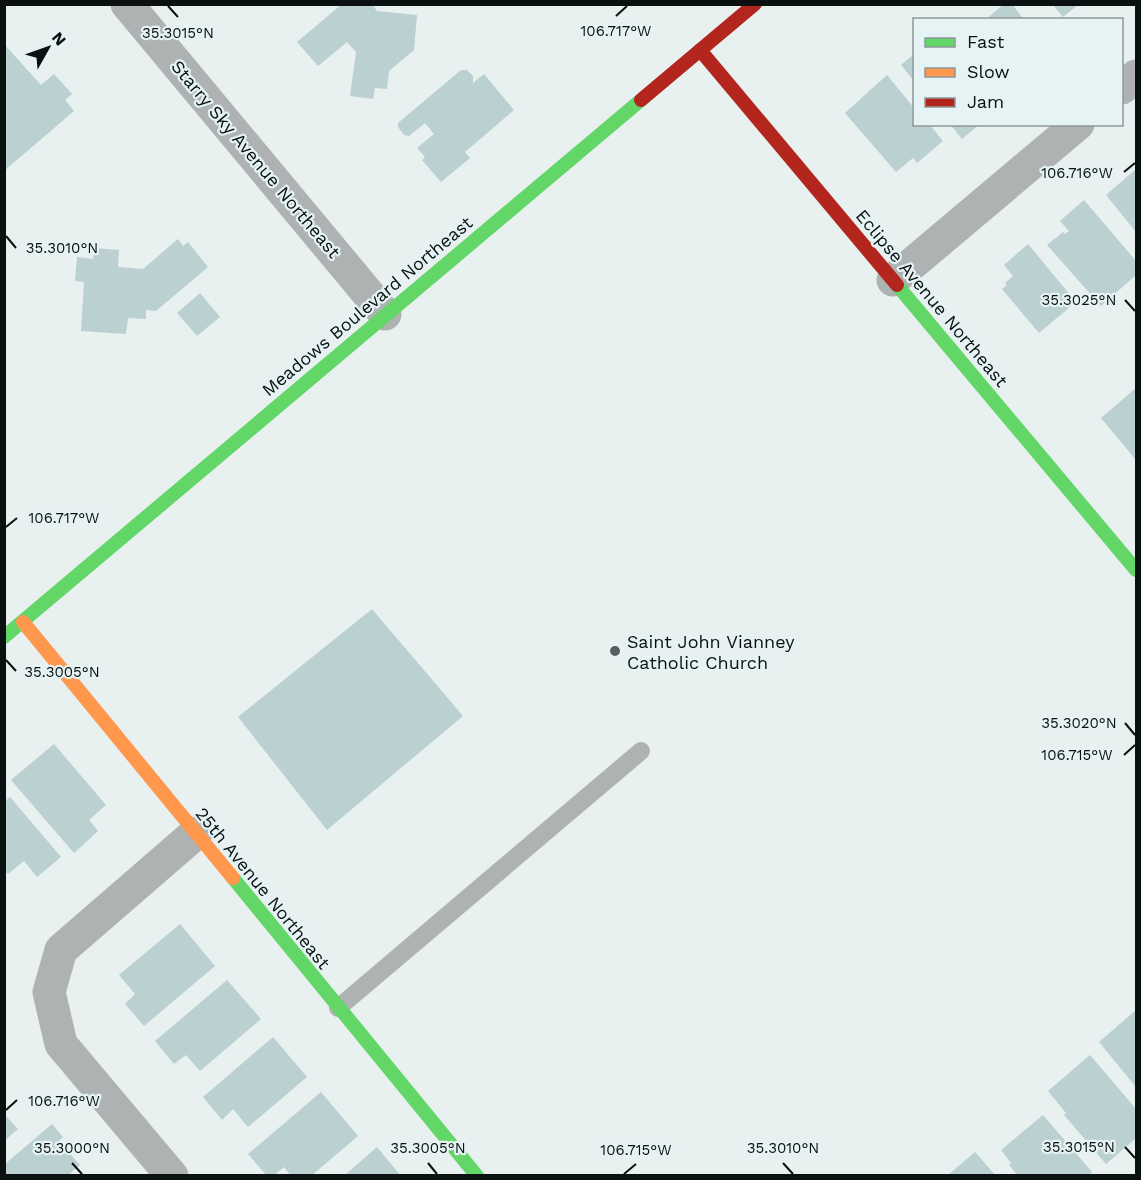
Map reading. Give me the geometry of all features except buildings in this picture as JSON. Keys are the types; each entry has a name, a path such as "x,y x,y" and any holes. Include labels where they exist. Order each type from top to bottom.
{"street":[{"name":"Starry Sky Avenue Northeast","path":"127,4 385,314"},
{"name":"Meadows Boulevard Northeast","path":"4,637 755,4"},
{"name":"Eclipse Avenue Northeast","path":"700,50 1137,570"},
{"path":"1123,87 1137,76"},
{"path":"893,280 1076,126"},
{"name":"25th Avenue Northeast","path":"23,622 477,1176"},
{"path":"172,1176 61,1044 49,992 61,950 196,833"}],"lane":[{"path":"338,1008 641,751"}],"traffic: fast":[{"path":"4,637 641,100"},
{"path":"897,285 1136,570"},
{"path":"233,878 477,1176"}],"traffic: slow":[{"path":"23,622 233,878"}],"traffic: jam":[{"path":"641,100 755,4"},
{"path":"700,50 897,285"}],"place":[{"name":"Saint John Vianney Catholic Church","path":"615,651"}]}
